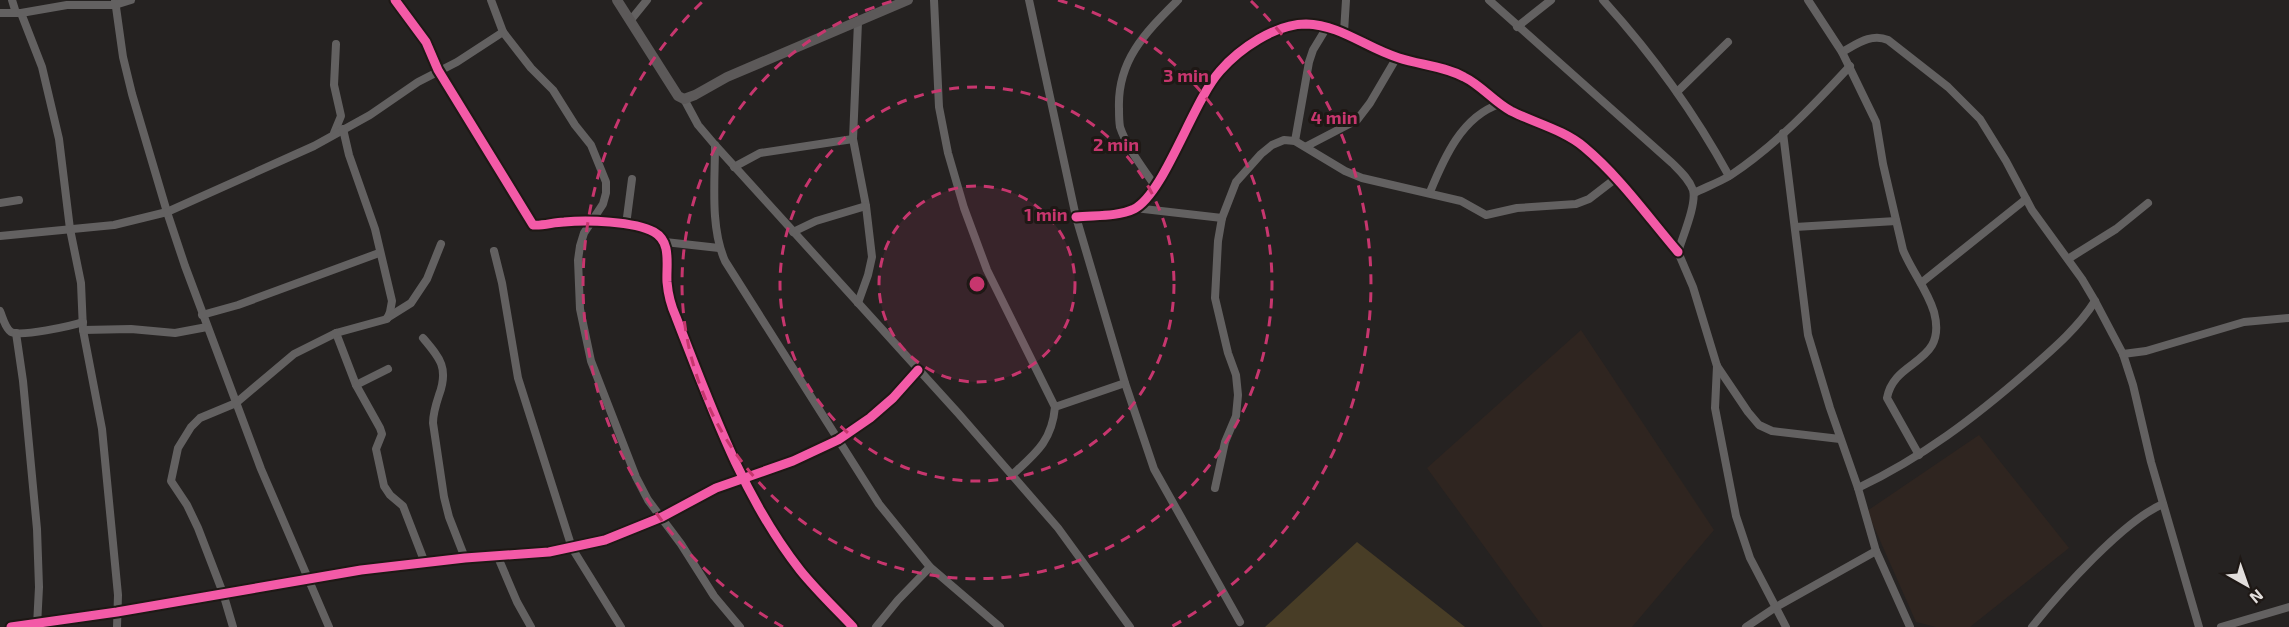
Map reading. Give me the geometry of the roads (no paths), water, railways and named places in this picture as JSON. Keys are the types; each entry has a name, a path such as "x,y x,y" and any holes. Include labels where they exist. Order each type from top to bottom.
{"street":[{"path":"12,0 42,67 59,139 70,229 81,283 83,326 102,429 118,595 117,627"},
{"path":"0,13 19,13 67,5 131,0"},
{"path":"395,0 426,42 438,70 533,225 591,222 626,225 655,232 665,242 667,281 673,311 712,409 744,477 772,530 801,571 853,627"},
{"path":"491,0 503,32 531,68 553,90 591,145 606,182 603,204 579,246 580,309 586,344 636,477 648,500 662,517 714,596 740,627"},
{"path":"617,0 678,96 684,99 698,125 1058,528 1130,627"},
{"path":"630,21 646,0"},
{"path":"684,99 696,95 727,77 908,0"},
{"path":"934,0 939,106 948,153 964,208 987,270 1054,407 1053,425 1047,440 1012,475"},
{"path":"1029,0 1076,217 1125,383 1154,469 1240,622"},
{"path":"1155,186 1120,126 1119,100 1122,73 1133,50 1178,0"},
{"path":"1344,32 1346,0"},
{"path":"1489,0 1672,163 1687,179 1694,193 1678,252"},
{"path":"1517,27 1551,0"},
{"path":"1603,0 1640,41 1677,92 1729,176"},
{"path":"1808,0 1850,66 1876,122 1896,221 1908,264 1921,283 1934,312 1937,328 1932,347 1892,384 1887,398 1919,455"},
{"path":"115,3 123,57 167,212 202,315 307,578 329,627"},
{"path":"858,22 853,140 866,206 872,257 858,303"},
{"path":"1076,217 1123,212 1135,208 1147,198 1203,93 1220,70 1242,51 1266,36 1287,27 1304,24 1327,27 1344,32 1397,57 1446,69 1466,77 1500,104 1582,146 1616,179 1678,252 1693,287 1717,366 1759,425 1772,431 1840,439"},
{"path":"1295,141 1309,63 1313,50 1327,27"},
{"path":"0,236 114,225 167,212 293,156 385,106 438,70 457,62 503,32"},
{"path":"1842,52 1870,38 1880,37 1888,40 1948,87 1980,119 2026,199 2095,301 2123,354 2133,385 2163,504 2199,627"},
{"path":"1677,92 1728,42"},
{"path":"333,134 341,116 334,85 336,44"},
{"path":"1307,146 1357,120 1370,103 1397,57"},
{"path":"1694,193 1729,176 1784,133 1850,66"},
{"path":"1430,192 1450,150 1463,132 1480,112 1500,104"},
{"path":"343,129 349,155 375,229 392,301 387,319"},
{"path":"1784,133 1808,335 1876,551 1910,627"},
{"path":"734,167 760,153 853,140"},
{"path":"1215,488 1225,442 1236,416 1238,395 1236,375 1228,353 1215,298 1216,263 1222,218 1236,182 1272,145 1284,140 1295,141 1307,146 1332,164 1362,178 1461,201 1486,215 1517,208 1576,204 1589,199 1616,179"},
{"path":"715,145 716,223 719,248 725,261 879,504 930,567 1000,627"},
{"path":"626,225 632,179"},
{"path":"1921,283 2026,199"},
{"path":"0,203 19,200"},
{"path":"2068,259 2116,229 2148,203"},
{"path":"794,232 825,218 866,206"},
{"path":"1135,208 1222,218"},
{"path":"1795,227 1896,221"},
{"path":"665,242 719,248"},
{"path":"233,627 223,593 198,528 187,505 173,486 171,475 178,448 191,427 200,418 236,403 294,354 336,333 387,319 411,303 427,279 441,244"},
{"path":"494,251 502,283 518,378 572,548 603,602 621,627"},
{"path":"202,315 238,305 379,253"},
{"path":"1858,488 1919,455 1967,422 2026,373 2073,329 2095,301"},
{"path":"0,311 7,328 16,333 83,326 175,333 207,327"},
{"path":"2123,354 2146,351 2244,322 2289,318"},
{"path":"16,333 23,381 37,529 39,586 36,625"},
{"path":"336,333 356,386 382,434 376,449 384,486 390,495 403,506 425,563"},
{"path":"423,338 441,361 444,371 433,423 444,497 465,558"},
{"path":"1717,366 1715,408 1736,516 1750,558 1786,627"},
{"path":"356,386 388,369"},
{"path":"11,627 117,612 307,578 465,558 572,548 624,534 662,517 694,498 744,477 793,461 838,440 877,412 918,370"},
{"path":"1054,407 1125,383"},
{"path":"2032,627 2126,529 2163,504"},
{"path":"1746,627 1776,607 1876,551"},
{"path":"497,555 517,602 531,627"},
{"path":"876,627 930,567"},
{"path":"2221,627 2289,607"}]}
